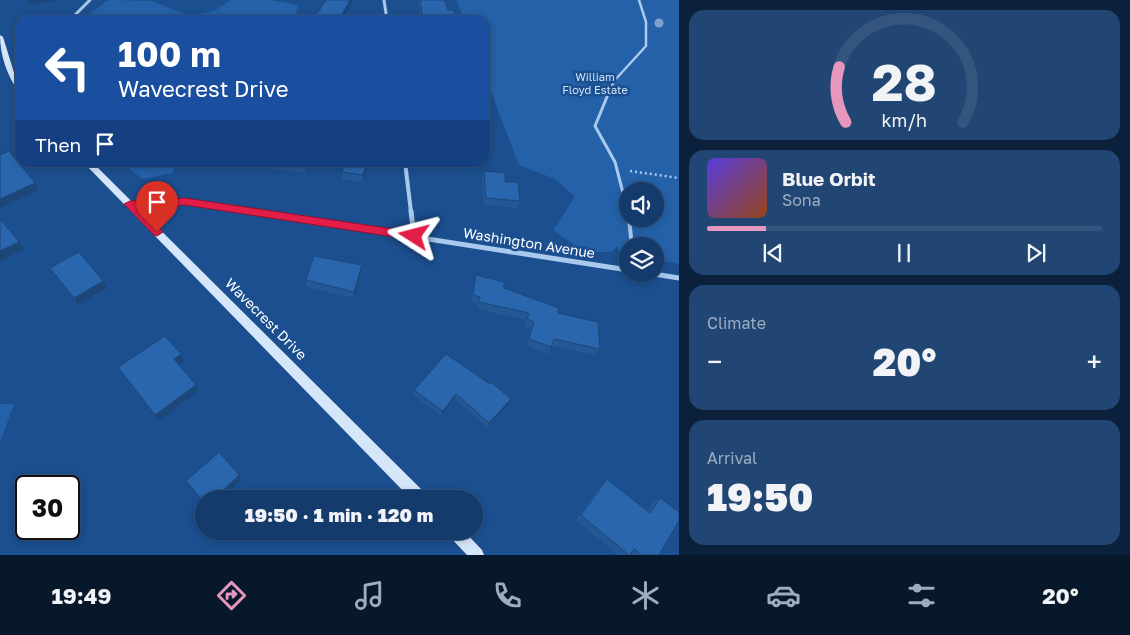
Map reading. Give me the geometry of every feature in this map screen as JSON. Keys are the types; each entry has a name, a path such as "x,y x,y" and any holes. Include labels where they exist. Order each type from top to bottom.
{"street":[{"path":"75,15 90,0"},
{"path":"384,0 386,15"},
{"path":"0,37 15,82"},
{"name":"Wavecrest Drive","path":"92,167 412,490"},
{"path":"406,167 414,236"},
{"name":"Washington Avenue","path":"130,204 185,202 619,269"},
{"path":"664,276 679,278"},
{"path":"463,540 477,555"}],"lane":[{"path":"620,182 615,162 595,126 614,81 646,46 646,22 639,0"}],"path":[{"path":"617,170 679,178"}],"green space":[{"path":"231,0 271,0 298,5 295,15 194,15 214,11"},
{"name":"William Floyd Estate","path":"456,0 679,0 679,264 664,261 664,237 619,237 619,251 617,246 611,252 584,252 553,230 575,197 555,179 519,165 490,89 490,15 462,15"},
{"path":"106,1 152,1 187,15 89,15"},
{"path":"128,167 176,167 172,173 142,179"},
{"path":"0,404 14,404 0,442"}],"building":[{"path":"326,0 350,0 342,15 316,15"},
{"path":"420,0 444,0 448,10 454,10 454,15 422,15"},
{"path":"9,151 15,158 15,167 22,167 35,183 0,199 0,155"},
{"path":"344,167 365,167 363,175 342,172"},
{"path":"484,171 505,173 505,182 518,182 520,201 486,198"},
{"path":"0,221 19,242 0,251"},
{"path":"79,252 103,281 74,298 50,268"},
{"path":"314,256 362,265 354,292 306,280"},
{"path":"476,275 504,282 504,288 559,308 558,313 598,322 600,349 554,339 551,347 529,339 534,322 527,319 529,313 479,302 480,297 473,295"},
{"path":"165,336 181,354 174,359 196,385 155,415 118,367"},
{"path":"446,354 490,384 491,382 511,399 489,423 456,394 443,411 414,390"},
{"path":"219,452 239,475 223,490 195,492 186,481"},
{"path":"607,479 650,513 660,498 679,512 679,521 659,555 642,555 634,549 629,555 581,515"}],"route":[{"path":"157,232 130,204 185,202 414,236"}]}
